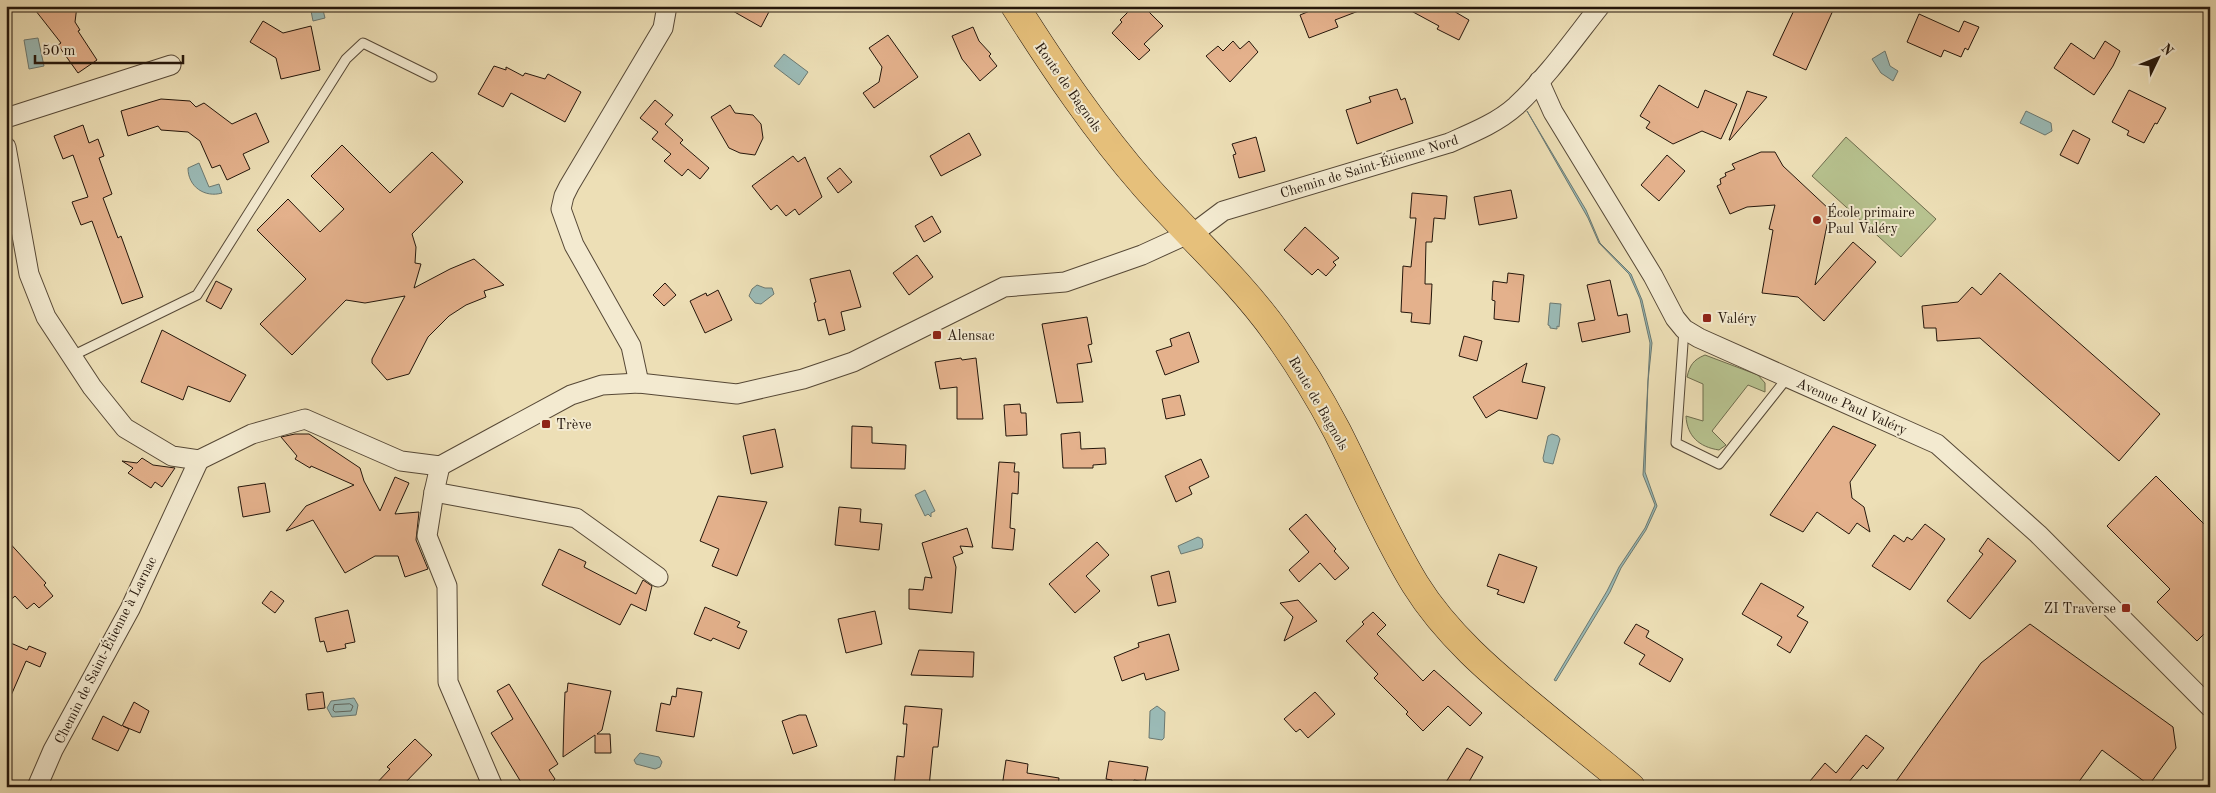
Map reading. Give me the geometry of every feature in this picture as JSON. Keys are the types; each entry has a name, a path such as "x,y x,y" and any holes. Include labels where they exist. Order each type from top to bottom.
{"main road":[{"name":"Route de Bagnols","path":"1015,6 1049,59 1106,139 1188,233 1250,298 1299,366 1337,430 1416,584 1438,615 1453,634 1483,663 1631,787"}],"street":[{"path":"638,383 631,346 574,245 561,209 569,186 663,28 667,6"},
{"name":"Chemin de Saint-Étienne Nord","path":"440,466 571,395 602,385 638,383 737,394 803,379 853,362 1004,287 1065,282 1142,255 1199,228 1223,211 1449,143 1481,130 1514,107 1539,81 1600,6"},
{"path":"6,118 171,65"},
{"name":"Avenue Paul Valéry","path":"1539,81 1553,112 1653,276 1675,318 1684,329 1699,338 1938,444 2038,534 2210,707"},
{"path":"6,147 29,274 46,317 92,387 125,428 172,456 199,460 252,434 305,419 402,461 440,466 427,536 447,586 448,682 493,787"},
{"name":"Chemin de Saint-Étienne à Larnac","path":"37,787 53,750 130,608 199,460"},
{"path":"434,492 576,518 658,577"}],"lane":[{"path":"72,356 197,295 341,66 363,43 432,77"},
{"path":"1684,329 1676,443 1719,464 1788,377"}],"green space":[{"path":"1846,137 1936,219 1901,257 1812,176"},
{"path":"1705,355 1758,375 1765,383 1765,392 1748,385 1712,431 1726,445 1719,450 1706,446 1695,439 1687,423 1686,416 1703,421 1703,384 1687,377 1693,363"}],"water":[{"path":"310,6 322,6 325,18 313,21"},
{"path":"38,38 44,66 29,69 24,40"},
{"path":"1885,51 1890,66 1898,71 1893,81 1881,73 1872,59"},
{"path":"784,54 808,72 799,85 774,66"},
{"path":"1527,111 1586,210 1600,243 1631,274 1642,300 1652,343 1648,381 1645,472 1657,506 1646,530 1621,568 1610,592 1556,681 1554,680 1607,591 1619,567 1645,528 1655,505 1643,475 1650,343 1640,299 1629,274 1599,243 1588,218"},
{"path":"2026,111 2051,123 2052,131 2045,135 2020,123"},
{"path":"199,163 209,187 219,184 222,193 210,194 194,186 188,168"},
{"path":"757,285 772,288 774,294 761,304 755,303 749,296 752,289"},
{"path":"1550,303 1561,304 1559,327 1557,326 1557,329 1550,328 1548,325"},
{"path":"1552,434 1560,439 1553,464 1544,462 1543,458 1548,436"},
{"path":"925,490 935,511 931,513 931,517 928,514 925,516 915,495"},
{"path":"1198,537 1202,539 1202,548 1181,554 1178,546"},
{"path":"354,698 358,705 356,715 332,717 327,708 331,701"},
{"path":"1157,706 1165,712 1164,738 1162,740 1149,738 1150,711"},
{"path":"640,753 659,757 662,762 660,767 655,769 636,764 634,760"}],"building":[{"path":"32,6 77,6 75,22 80,30 78,31 97,60 78,73 58,45 61,43"},
{"path":"724,6 772,6 761,27"},
{"path":"1134,6 1143,6 1163,26 1144,44 1150,50 1139,60 1112,33 1122,22 1120,20"},
{"path":"1322,6 1369,7 1335,20 1338,27 1309,38 1300,15"},
{"path":"1402,6 1445,6 1469,20 1459,40 1437,29 1439,26"},
{"path":"1796,6 1835,6 1806,70 1773,55"},
{"path":"1919,14 1959,32 1964,21 1979,27 1968,50 1965,48 1961,57 1944,50 1941,57 1907,42"},
{"path":"263,21 283,33 311,26 320,70 281,79 276,58 250,42"},
{"path":"973,27 979,41 991,54 989,56 997,66 980,81 962,59 952,36"},
{"path":"888,35 918,77 874,108 863,93 879,82 882,67 869,48"},
{"path":"1233,41 1240,49 1249,41 1258,52 1230,82 1206,56 1218,46 1223,51"},
{"path":"2105,41 2120,51 2113,66 2094,95 2054,68 2071,43 2094,59"},
{"path":"494,66 506,70 506,67 523,76 525,73 545,79 548,74 581,92 565,122 511,93 503,107 478,94"},
{"path":"1659,85 1698,108 1705,90 1737,104 1721,139 1702,131 1673,144 1646,128 1650,122 1640,116"},
{"path":"1397,89 1401,100 1405,98 1413,123 1357,144 1346,110 1371,102 1369,97"},
{"path":"2129,90 2166,108 2144,143 2127,135 2129,131 2112,122"},
{"path":"1747,91 1767,97 1729,140"},
{"path":"161,99 190,101 196,107 204,103 232,124 256,113 269,142 243,154 250,169 227,180 220,165 212,168 200,141 188,132 161,130 158,126 128,136 121,111"},
{"path":"655,100 673,115 665,124 683,140 680,143 709,168 700,179 688,169 682,176 664,161 671,154 652,139 658,132 640,118"},
{"path":"730,105 735,113 753,115 761,124 763,138 755,155 740,153 729,148 711,117"},
{"path":"83,125 89,143 98,139 104,156 99,158 112,194 103,198 118,238 121,236 143,297 122,304 92,221 81,225 72,202 88,197 73,155 63,159 54,136"},
{"path":"2073,130 2090,139 2078,164 2060,155"},
{"path":"969,133 981,155 941,176 930,156"},
{"path":"1256,137 1265,171 1239,178 1233,155 1236,154 1232,144"},
{"path":"342,145 390,193 432,152 463,182 412,234 416,247 415,263 421,264 414,288 474,259 504,285 484,291 486,297 466,305 449,316 428,337 409,374 387,380 372,363 372,359 405,296 365,303 346,300 292,355 260,324 306,279 257,230 288,199 320,232 344,209 311,176"},
{"path":"1761,152 1775,152 1783,166 1830,210 1815,285 1853,242 1876,262 1824,321 1798,297 1762,293 1773,230 1769,229 1775,205 1747,207 1730,214 1717,186 1721,184 1720,179 1726,176 1725,173 1735,169 1732,164"},
{"path":"1667,155 1685,171 1659,201 1641,185"},
{"path":"793,156 798,162 805,157 822,197 799,215 795,209 786,216 777,205 771,210 752,186"},
{"path":"840,168 852,182 838,193 827,178"},
{"path":"1511,190 1517,218 1479,225 1474,197"},
{"path":"1412,193 1447,196 1445,219 1434,218 1432,242 1426,242 1425,284 1432,284 1430,324 1411,322 1412,313 1401,312 1403,266 1411,267 1416,218 1410,218"},
{"path":"932,216 941,232 924,242 915,226"},
{"path":"1305,227 1339,258 1333,262 1336,265 1326,276 1318,269 1312,275 1284,250"},
{"path":"917,255 933,277 909,295 893,273"},
{"path":"850,270 861,307 841,312 845,330 829,335 825,319 818,321 814,303 816,302 810,279"},
{"path":"1508,273 1524,275 1519,322 1494,319 1493,281 1507,283"},
{"path":"2000,273 2160,414 2119,461 1980,338 1937,341 1936,328 1924,328 1922,306 1958,302 1972,287 1981,295"},
{"path":"1610,280 1618,316 1627,314 1630,332 1582,342 1578,323 1595,320 1587,285"},
{"path":"216,281 232,289 221,309 206,301"},
{"path":"665,283 676,295 664,306 653,295"},
{"path":"718,290 732,320 705,333 690,301 706,293 707,296"},
{"path":"1087,317 1092,344 1088,345 1092,362 1077,364 1083,402 1057,403 1042,324"},
{"path":"162,330 246,375 230,402 188,386 183,400 141,382"},
{"path":"1189,332 1199,362 1165,375 1156,351 1172,346 1170,339"},
{"path":"1464,336 1482,341 1477,361 1459,356"},
{"path":"961,358 962,360 976,358 983,419 957,419 957,387 940,389 935,362"},
{"path":"1527,363 1522,382 1545,387 1537,419 1499,410 1486,418 1473,397"},
{"path":"1180,395 1185,415 1166,419 1162,399"},
{"path":"1020,404 1021,413 1026,413 1027,435 1006,436 1004,405"},
{"path":"852,426 872,427 872,443 906,445 905,469 851,468"},
{"path":"1833,426 1876,445 1850,482 1852,498 1864,507 1870,532 1857,523 1849,534 1817,512 1803,532 1770,515"},
{"path":"775,429 783,467 751,474 743,436"},
{"path":"1080,432 1081,449 1105,448 1106,464 1093,465 1093,468 1063,468 1061,434"},
{"path":"309,434 360,468 364,481 380,511 395,477 409,483 395,514 419,512 416,540 428,569 405,577 398,556 375,556 345,573 313,520 286,531 306,506 354,485 311,466 310,468 295,459 297,456 281,437"},
{"path":"142,458 153,465 175,468 162,487 155,482 151,488 128,473 133,468 122,461 137,463"},
{"path":"1201,459 1209,477 1189,487 1192,494 1176,502 1165,476"},
{"path":"999,462 1015,463 1014,472 1019,472 1018,494 1012,493 1010,528 1015,529 1013,550 992,548"},
{"path":"2156,476 2210,530 2210,628 2197,641 2157,602 2170,589 2107,526"},
{"path":"265,483 270,512 243,517 238,487"},
{"path":"718,496 767,502 737,576 712,566 719,549 700,541"},
{"path":"839,507 861,509 860,522 882,524 879,550 835,545"},
{"path":"1306,514 1336,549 1334,551 1349,568 1335,580 1320,563 1299,582 1289,570 1309,552 1289,529"},
{"path":"1925,524 1945,539 1910,590 1872,566 1894,535 1904,542 1907,537 1912,540"},
{"path":"967,528 973,547 960,546 963,553 953,557 956,567 952,613 909,609 909,589 923,590 925,577 932,578 922,543"},
{"path":"1988,538 2016,561 1970,619 1947,601 1983,554 1979,551"},
{"path":"6,539 46,583 44,585 53,596 39,608 34,603 27,609 15,596 6,604"},
{"path":"1097,542 1109,555 1086,576 1100,591 1075,613 1049,584"},
{"path":"559,549 586,562 584,567 636,594 643,580 652,586 646,611 631,604 620,625 542,585"},
{"path":"1499,554 1537,567 1524,603 1497,594 1499,590 1487,586"},
{"path":"1169,571 1176,602 1158,606 1151,576"},
{"path":"1761,583 1804,607 1797,616 1808,622 1790,653 1777,645 1782,637 1742,614"},
{"path":"271,591 284,601 275,613 262,603"},
{"path":"1298,600 1317,621 1284,641 1293,617 1280,603"},
{"path":"705,607 740,622 737,627 747,631 739,649 713,638 711,641 694,634"},
{"path":"348,610 355,642 345,644 346,648 327,652 324,641 320,642 315,618"},
{"path":"875,611 882,644 846,653 838,619"},
{"path":"1373,612 1386,625 1377,634 1423,681 1434,670 1482,713 1470,726 1448,706 1423,731 1406,714 1408,712 1374,678 1378,674 1346,641 1364,624 1362,622"},
{"path":"1636,624 1649,631 1646,637 1683,659 1670,682 1639,664 1645,655 1624,643"},
{"path":"2030,624 2173,727 2176,748 2149,785 2102,750 2075,787 1892,787 1981,663"},
{"path":"1169,634 1179,670 1146,680 1144,673 1122,681 1114,657 1139,647 1138,643"},
{"path":"6,641 27,650 29,646 46,653 40,667 26,661 6,707"},
{"path":"919,650 974,652 973,677 911,675"},
{"path":"568,683 611,691 602,730 597,734 610,734 611,753 595,753 595,735 563,757 565,692 567,692"},
{"path":"509,684 558,764 549,770 555,779 553,781 556,787 524,787 491,733 513,719 497,691"},
{"path":"677,688 702,692 694,737 656,731 661,703 670,705 672,696 676,697"},
{"path":"323,692 325,708 308,710 306,694"},
{"path":"1315,692 1335,714 1308,738 1300,729 1296,732 1284,719"},
{"path":"134,702 149,711 140,733 123,726 129,729 118,751 92,739 103,716 122,726"},
{"path":"905,706 942,709 938,747 933,747 929,787 894,787 897,756 904,757 907,724 903,724"},
{"path":"799,715 806,715 817,746 793,754 782,721"},
{"path":"1866,735 1884,748 1867,769 1863,765 1848,783 1852,787 1805,787 1825,763 1836,773"},
{"path":"415,739 432,755 401,787 373,787 390,769 387,767"},
{"path":"1467,748 1483,757 1466,787 1443,787"},
{"path":"1006,760 1028,764 1027,773 1059,778 1058,787 1002,787"},
{"path":"1109,761 1148,767 1145,782 1134,780 1132,787 1112,785 1112,780 1106,779"}],"place":[{"name":"École primaire Paul Valéry","path":"1817,220"},
{"name":"Valéry","path":"1707,318"},
{"name":"Alensac","path":"937,335"},
{"name":"Trève","path":"546,424"},
{"name":"ZI Traverse","path":"2126,608"}]}
